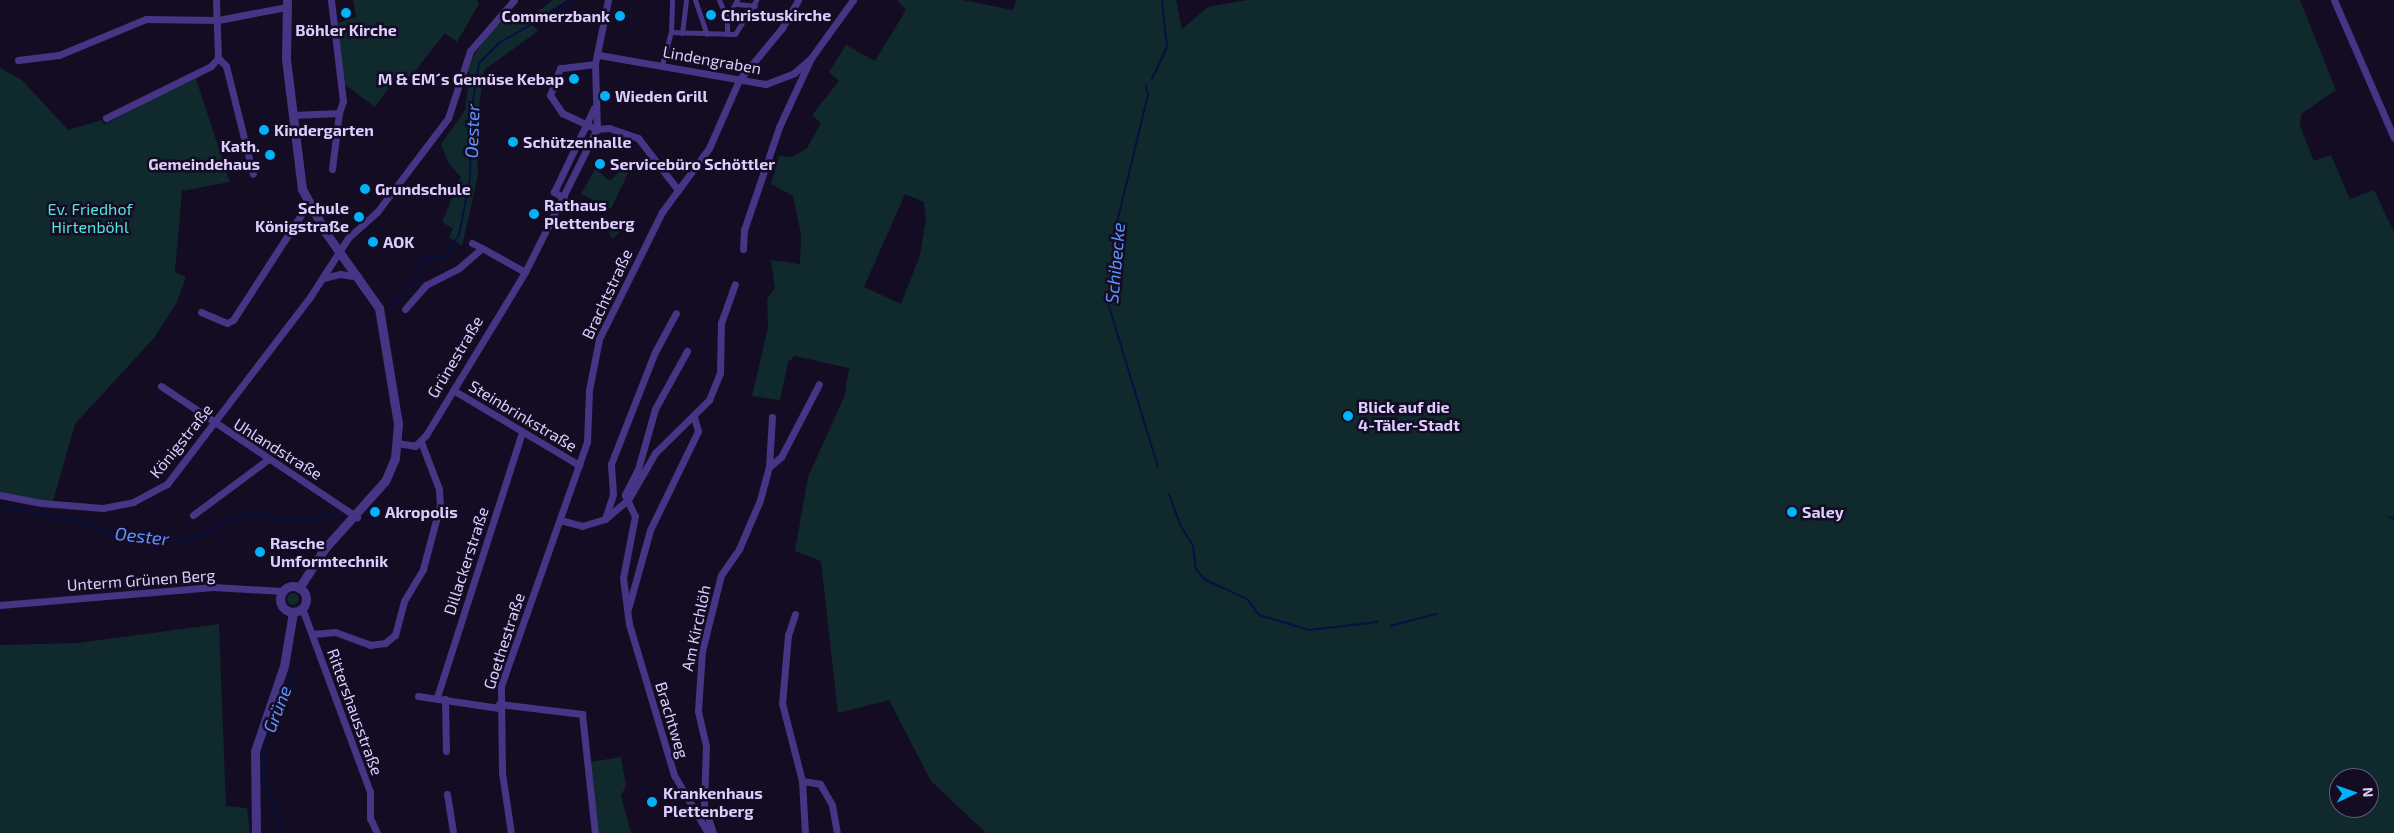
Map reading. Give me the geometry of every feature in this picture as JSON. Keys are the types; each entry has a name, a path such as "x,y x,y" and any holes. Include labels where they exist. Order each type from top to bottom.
{"street":[{"path":"106,118 212,66 218,58 216,0"},
{"path":"331,0 338,83 343,101 338,113 332,170"},
{"name":"Königstraße","path":"0,495 75,508 133,502 167,484 214,425 323,278 339,251 377,212 448,118 470,51 514,0"},
{"path":"597,129 595,64 599,55 598,38 608,0"},
{"path":"662,65 672,32 672,0"},
{"path":"682,33 686,0"},
{"path":"695,0 707,34"},
{"path":"719,0 727,18 727,34"},
{"path":"743,249 744,230 771,148 811,58 829,27 853,0"},
{"path":"2334,0 2394,138"},
{"name":"Brachtstraße","path":"578,465 588,436 589,390 598,338 655,225 678,190 706,154 739,80 795,1"},
{"path":"672,32 727,34 741,27 755,3 738,2 727,18"},
{"path":"18,60 59,55 146,19 218,20 286,3 292,115 298,170 308,204 375,300 385,331 397,443 385,481 356,517 325,548 299,588 283,591 282,606 293,612"},
{"name":"Lindengraben","path":"599,55 739,80 773,83 811,58"},
{"path":"218,58 226,66 252,174"},
{"path":"595,64 565,66 550,86 550,95 562,113 597,129 609,128 638,138 678,190"},
{"path":"564,198 554,192 595,105"},
{"path":"292,115 338,113"},
{"name":"Grünestraße","path":"421,442 525,272 564,198 597,129"},
{"path":"201,312 227,323 233,320 308,204"},
{"path":"472,243 525,272"},
{"path":"405,309 426,286 459,268 482,248"},
{"path":"323,278 340,274 360,277"},
{"path":"560,520 582,526 605,519 628,500 655,453 694,417 717,386 721,323 735,284"},
{"path":"605,519 613,494 611,464 655,352 676,313"},
{"path":"628,500 625,495 638,469 655,409 687,351"},
{"name":"Am Kirchlöh","path":"769,467 781,457 819,384"},
{"name":"Uhlandstraße","path":"161,386 214,425 356,517"},
{"name":"Steinbrinkstraße","path":"453,390 578,465"},
{"path":"628,609 650,530 698,431 700,423 694,417"},
{"name":"Am Kirchlöh","path":"713,833 704,805 706,746 698,711 702,650 718,584 751,526 769,467 772,417"},
{"name":"Dillackerstraße","path":"446,751 441,698 522,433"},
{"path":"313,634 335,632 370,645 385,643 394,635 404,601 423,569 440,505 434,471 421,442 411,447 397,443"},
{"path":"193,515 267,460"},
{"name":"Goethestraße","path":"511,833 499,706 501,686 578,465"},
{"name":"Brachtweg","path":"628,500 635,516 623,566 628,609 674,775 708,833"},
{"name":"Unterm Grünen Berg","path":"0,605 212,587 283,591"},
{"path":"293,612 302,608 306,599 299,588"},
{"name":"Rittershausstraße","path":"302,608 370,792 375,830"},
{"path":"256,833 255,751 284,666 293,612"},
{"path":"795,614 788,634 782,703 802,781 806,833"},
{"path":"418,696 582,714 595,833"},
{"path":"802,781 820,784 832,805 837,833"},
{"path":"447,794 453,833"}],"green space":[{"path":"353,0 477,0 479,4 457,42 445,33 404,85 395,79 375,107 340,81 337,23 356,17"},
{"path":"553,0 567,0 531,23 538,31 484,70 476,126 478,175 462,246 449,237 453,229 442,222 461,177 449,164 441,144 465,110 470,73 465,69 504,10 524,21"},
{"path":"897,0 963,0 1013,10 1016,0 1176,0 1182,29 1208,7 1247,0 2300,0 2336,90 2301,114 2300,126 2314,161 2331,155 2350,199 2374,190 2394,232 2394,833 986,833 931,781 889,700 838,713 821,561 795,551 808,477 845,395 849,368 795,356 788,362 780,400 752,396 768,327 767,299 775,288 771,260 800,264 801,234 793,196 771,184 779,156 792,157 807,148 821,123 812,115 839,81 829,72 846,45 875,61 906,10","holes":["905,194 924,202 926,218 920,255 901,304 864,287"]},
{"name":"Ev. Friedhof Hirtenböhl","path":"0,68 22,80 68,130 102,120 104,125 195,76 230,182 182,191 175,272 186,277 177,302 154,338 75,424 52,505 0,495"},
{"path":"628,163 631,167 611,209 581,194 595,169 610,181"},
{"path":"617,217 628,223 613,239 609,234"},
{"path":"291,593 295,593 299,599 295,605 291,605 287,601 287,597"},
{"path":"219,624 226,806 247,808 250,833 0,833 0,645 78,643"},
{"path":"621,757 626,785 621,796 631,833 598,833 590,762"}],"waterway":[{"name":"Oester","path":"391,307 418,278 421,259 445,256 459,235 470,179 471,114 479,63 499,43 574,0"},
{"name":"Schibecke","path":"1152,79 1167,47 1162,1"},
{"name":"Schibecke","path":"1146,85 1148,95 1117,222 1108,303 1158,468"},
{"name":"Schibecke","path":"1169,494 1180,525 1193,546 1196,569 1204,579 1247,599 1259,615 1309,630 1378,622"},
{"name":"Oester","path":"0,506 71,520 111,534 159,541 190,539 242,516 310,519 342,513"},
{"path":"2389,517 2394,519"},
{"name":"Schibecke","path":"1390,626 1436,614"},
{"name":"Grüne","path":"270,722 293,670"},
{"name":"Grüne","path":"266,731 263,784 285,833"}],"place":[{"name":"Böhler Kirche","path":"346,13"},
{"name":"Christuskirche","path":"711,15"},
{"name":"Commerzbank","path":"620,16"},
{"name":"M & EM´s Gemüse Kebap","path":"574,79"},
{"name":"Wieden Grill","path":"605,96"},
{"name":"Kindergarten","path":"264,130"},
{"name":"Schützenhalle","path":"513,142"},
{"name":"Kath. Gemeindehaus","path":"270,155"},
{"name":"Servicebüro Schöttler","path":"600,164"},
{"name":"Grundschule","path":"365,189"},
{"name":"Rathaus Plettenberg","path":"534,214"},
{"name":"Schule Königstraße","path":"359,217"},
{"name":"AOK","path":"373,242"},
{"name":"Blick auf die 4-Täler-Stadt","path":"1348,416"},
{"name":"Akropolis","path":"375,512"},
{"name":"Saley","path":"1792,512"},
{"name":"Rasche Umformtechnik","path":"260,552"},
{"name":"Krankenhaus Plettenberg","path":"652,802"}]}
